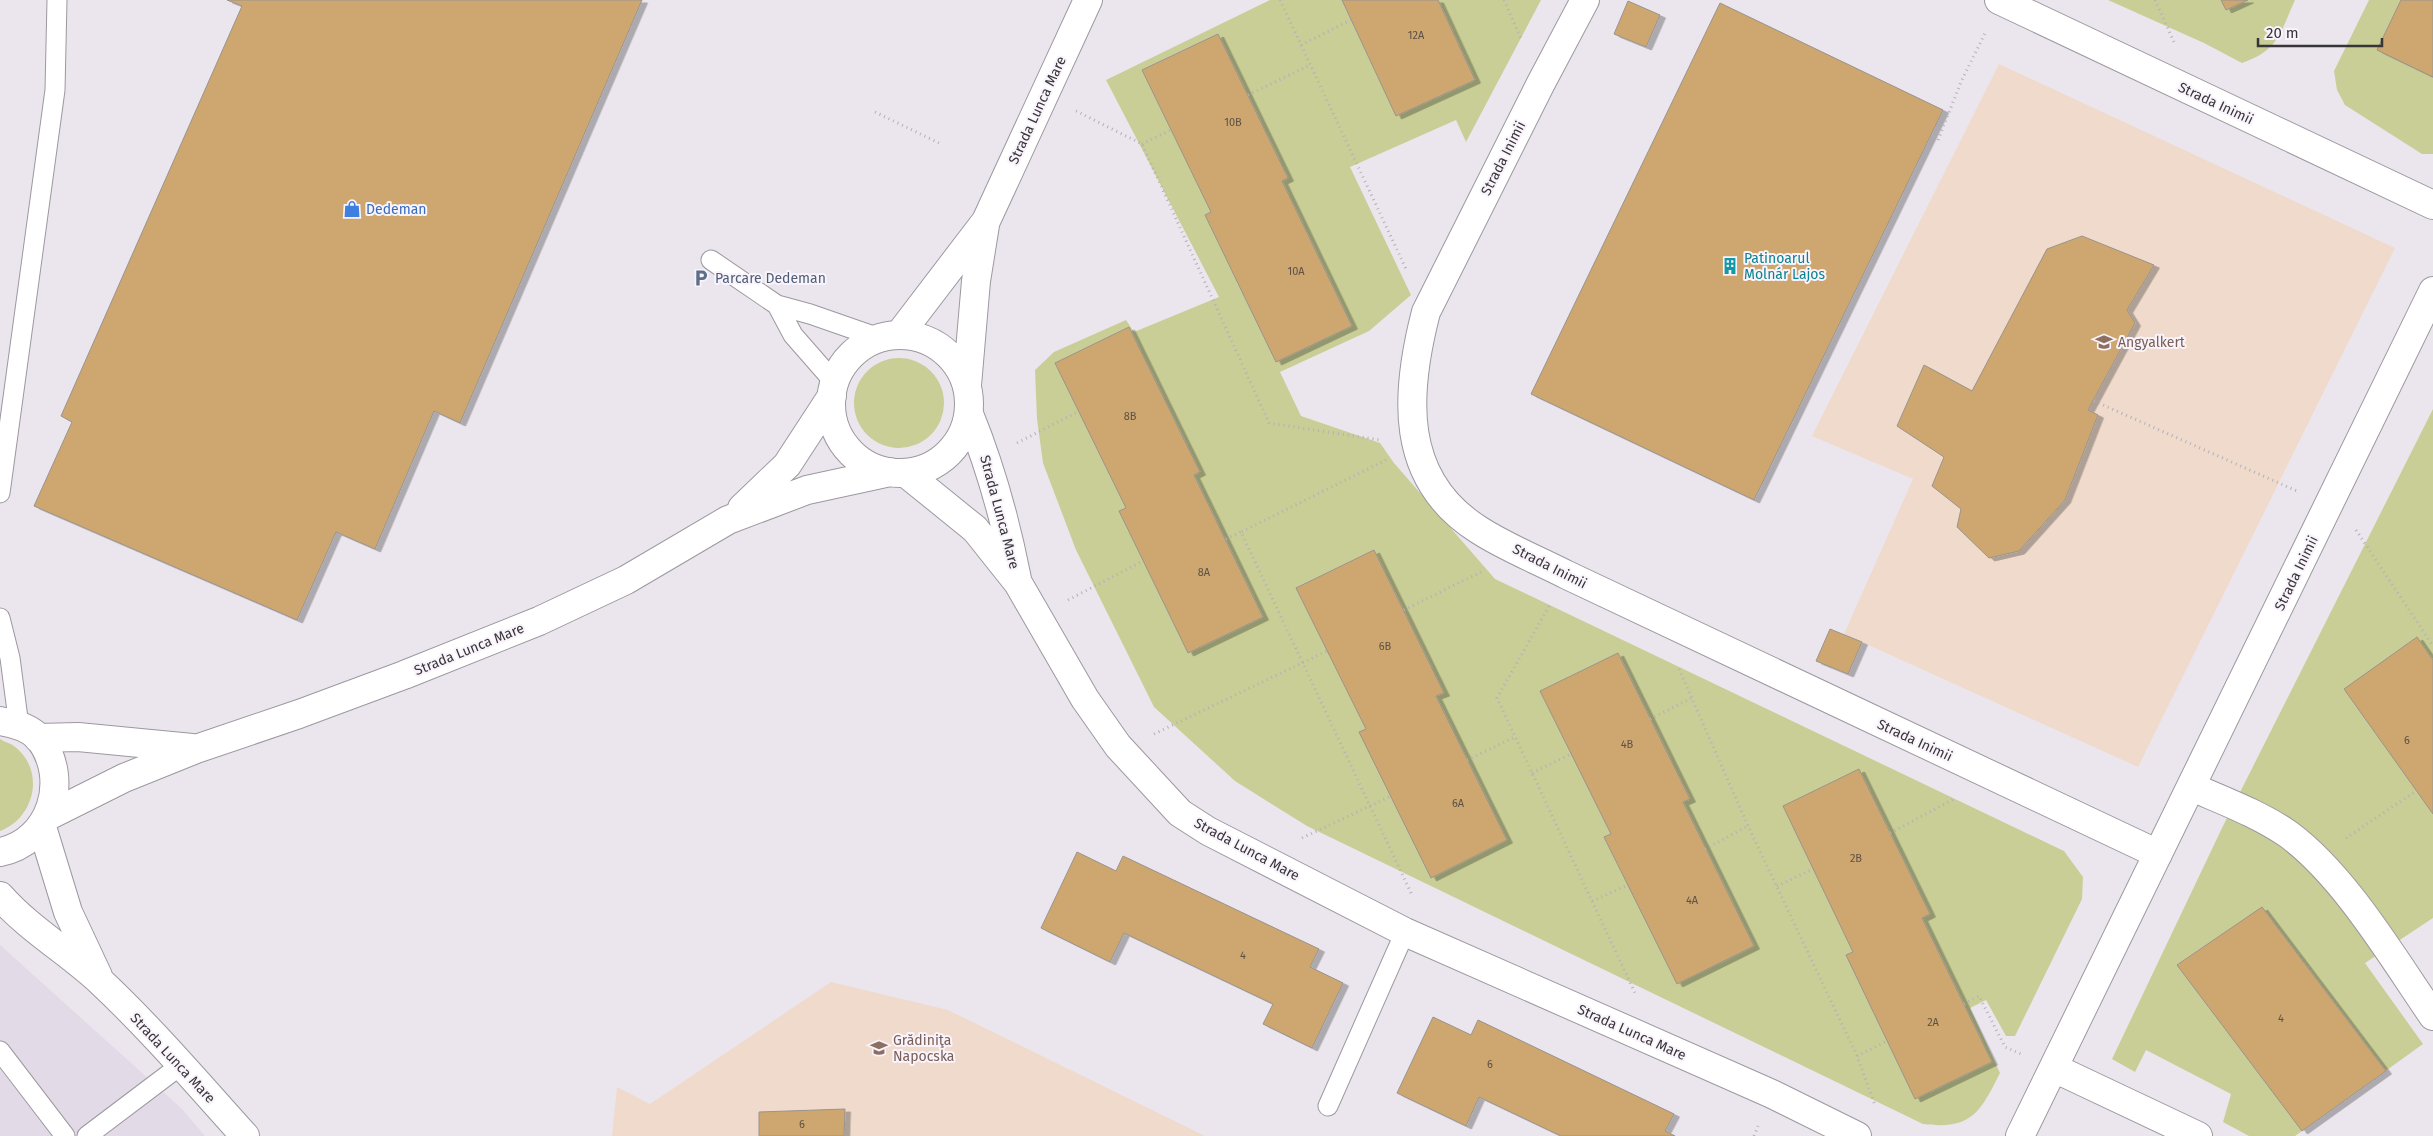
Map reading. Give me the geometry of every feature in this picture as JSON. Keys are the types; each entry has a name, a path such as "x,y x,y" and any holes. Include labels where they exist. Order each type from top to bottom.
{"street":[{"name":"Strada Lunca Mare","path":"889,337 986,221 1088,0"},
{"name":"Strada Inimii","path":"1585,0 1541,83 1426,312 1413,375 1412,424 1415,446 1431,482 1445,501 1480,530 1522,552 1656,618 2158,854"},
{"name":"Strada Inimii","path":"2000,1 2433,205"},
{"name":"Strada Lunca Mare","path":"967,385 976,281 986,221"},
{"name":"Strada Inimii","path":"2020,1136 2433,291"},
{"path":"889,337 919,337 938,346 959,367 967,385 970,395 969,414 959,440 947,455 931,465 898,473 867,464 845,446 833,418 833,390 840,369 853,354 889,337"},
{"name":"Strada Lunca Mare","path":"728,520 770,483 787,465 833,390"},
{"name":"Strada Lunca Mare","path":"969,414 986,458 1008,533 1018,583"},
{"name":"Strada Lunca Mare","path":"100,981 68,912 45,821 124,778 196,748 299,714 404,675 539,621 626,580 728,520 807,490 898,473 975,529 1018,583 1085,699 1122,750 1180,813 1208,831 1405,932 1772,1094 1857,1136"},
{"name":"Strada Lunca Mare","path":"19,728 78,737 196,748"},
{"path":"0,852 9,850 27,841 45,821 55,794 53,771 19,728"},
{"path":"2192,786 2249,812 2288,834 2314,858 2349,896 2433,1016"},
{"name":"Strada Lunca Mare","path":"0,896 51,943 100,981 181,1065 245,1136"},
{"path":"2054,1068 2198,1136"}],"lane":[{"path":"0,493 55,90 57,0"},
{"path":"711,260 777,305 889,337"},
{"path":"777,305 792,335 833,390"},
{"path":"0,618 10,658 19,728"},
{"path":"1328,1106 1405,932"},
{"path":"0,1051 65,1136"},
{"path":"87,1136 181,1065"}],"path":[{"path":"1280,0 1426,312"},
{"path":"1938,140 1961,82 2000,1"},
{"path":"1301,45 1351,20"},
{"path":"1248,95 1310,64"},
{"path":"1044,95 1142,144 1270,424 1415,446"},
{"path":"875,112 941,144"},
{"path":"1142,144 1171,130"},
{"path":"2094,401 2331,501 2433,646"},
{"path":"986,458 1079,411"},
{"path":"1226,539 1415,446"},
{"path":"1241,532 1436,946"},
{"path":"1404,610 1522,552"},
{"path":"1037,616 1143,560"},
{"path":"1567,575 1497,698 1658,1043"},
{"path":"1656,618 1748,826 1857,1056 1877,1109"},
{"path":"1122,750 1327,651"},
{"path":"1650,719 1692,698"},
{"path":"1467,760 1515,737"},
{"path":"1532,773 1571,754"},
{"path":"1890,833 1996,778"},
{"path":"2314,858 2416,791"},
{"path":"1261,858 1390,796"},
{"path":"1705,849 1748,826"},
{"path":"1777,886 1813,869"},
{"path":"1592,901 1628,885"},
{"path":"1964,1004 1979,996 2005,1047 2054,1068"},
{"path":"1857,1056 1887,1041"}],"shaded area":[{"name":"Angyalkert","path":"1999,64 2395,248 2138,767 1844,634 1913,479 1812,436"},
{"path":"0,945 181,1108 205,1136 0,1136"},
{"name":"Grădiniţa Napocska","path":"831,982 948,1010 1205,1136 612,1136 617,1087 650,1104"}],"green space":[{"path":"1270,0 1541,0 1466,142 1456,120 1350,167 1411,295 1369,331 1280,372 1301,416 1380,443 1394,463 1495,579 2064,851 2083,877 2082,899 2015,1036 2006,1036 1986,1000 1970,1008 2000,1073 1986,1099 1972,1116 1952,1124 1923,1124 1307,826 1235,781 1154,707 1076,550 1043,463 1037,419 1035,370 1054,352 1126,320 1134,332 1219,297 1106,80"},
{"path":"2108,0 2295,0 2277,39 2264,52 2242,63 2204,43"},
{"path":"2369,0 2433,0 2433,154 2422,154 2345,105 2337,90 2334,71"},
{"path":"899,358 916,361 931,371 941,386 944,403 941,420 931,435 916,445 899,448 882,445 867,435 857,420 854,403 857,386 867,371 882,361"},
{"path":"2433,409 2433,918 2365,963 2423,1044 2295,1136 2249,1136 2223,1122 2231,1094 2146,1050 2135,1072 2112,1059 2222,828"},
{"path":"0,739 14,746 24,756 33,780 32,793 28,805 21,816 12,825 0,831"}],"building":[{"name":"Dedeman","path":"227,0 642,0 460,423 434,411 375,549 336,532 297,620 34,506 72,422 61,416 242,6"},
{"path":"1342,0 1438,0 1475,80 1396,116"},
{"path":"2221,0 2248,0 2226,10"},
{"path":"2401,0 2433,0 2433,77 2377,50"},
{"path":"1628,1 1660,15 1646,47 1614,34"},
{"name":"Patinoarul Molnár Lajos","path":"1720,3 1943,110 1754,500 1531,394"},
{"path":"1218,34 1288,178 1282,181 1352,326 1276,362 1205,215 1211,212 1142,70"},
{"path":"2082,236 2154,265 2127,310 2135,323 2088,410 2098,415 2065,500 2019,551 1989,558 1957,527 1961,509 1932,486 1944,457 1897,426 1924,365 1972,391 2047,249"},
{"path":"1129,327 1200,472 1194,475 1263,617 1188,653 1119,511 1126,508 1055,363"},
{"path":"1374,550 1444,693 1436,696 1507,840 1431,878 1359,732 1366,729 1296,588"},
{"path":"1830,629 1862,642 1848,674 1816,661"},
{"path":"2417,637 2433,660 2433,814 2344,689"},
{"path":"1618,653 1690,799 1683,802 1754,946 1677,984 1604,837 1611,834 1540,691"},
{"path":"1859,769 1930,914 1922,918 1992,1062 1915,1099 1846,955 1853,952 1783,806"},
{"path":"1077,852 1116,871 1123,856 1319,949 1310,967 1343,983 1312,1048 1263,1024 1273,1004 1124,933 1110,962 1041,928"},
{"path":"2262,907 2386,1071 2302,1131 2177,965"},
{"path":"1433,1017 1471,1035 1478,1020 1674,1114 1665,1131 1675,1136 1561,1136 1479,1097 1466,1126 1397,1093"},
{"path":"845,1109 844,1136 759,1136 759,1112"}],"place":[{"name":"Dedeman","path":"352,209"},
{"name":"Patinoarul Molnár Lajos","path":"1730,266"},
{"name":"Parcare Dedeman","path":"701,278"},
{"name":"Angyalkert","path":"2104,342"},
{"name":"Grădiniţa Napocska","path":"879,1048"}]}
